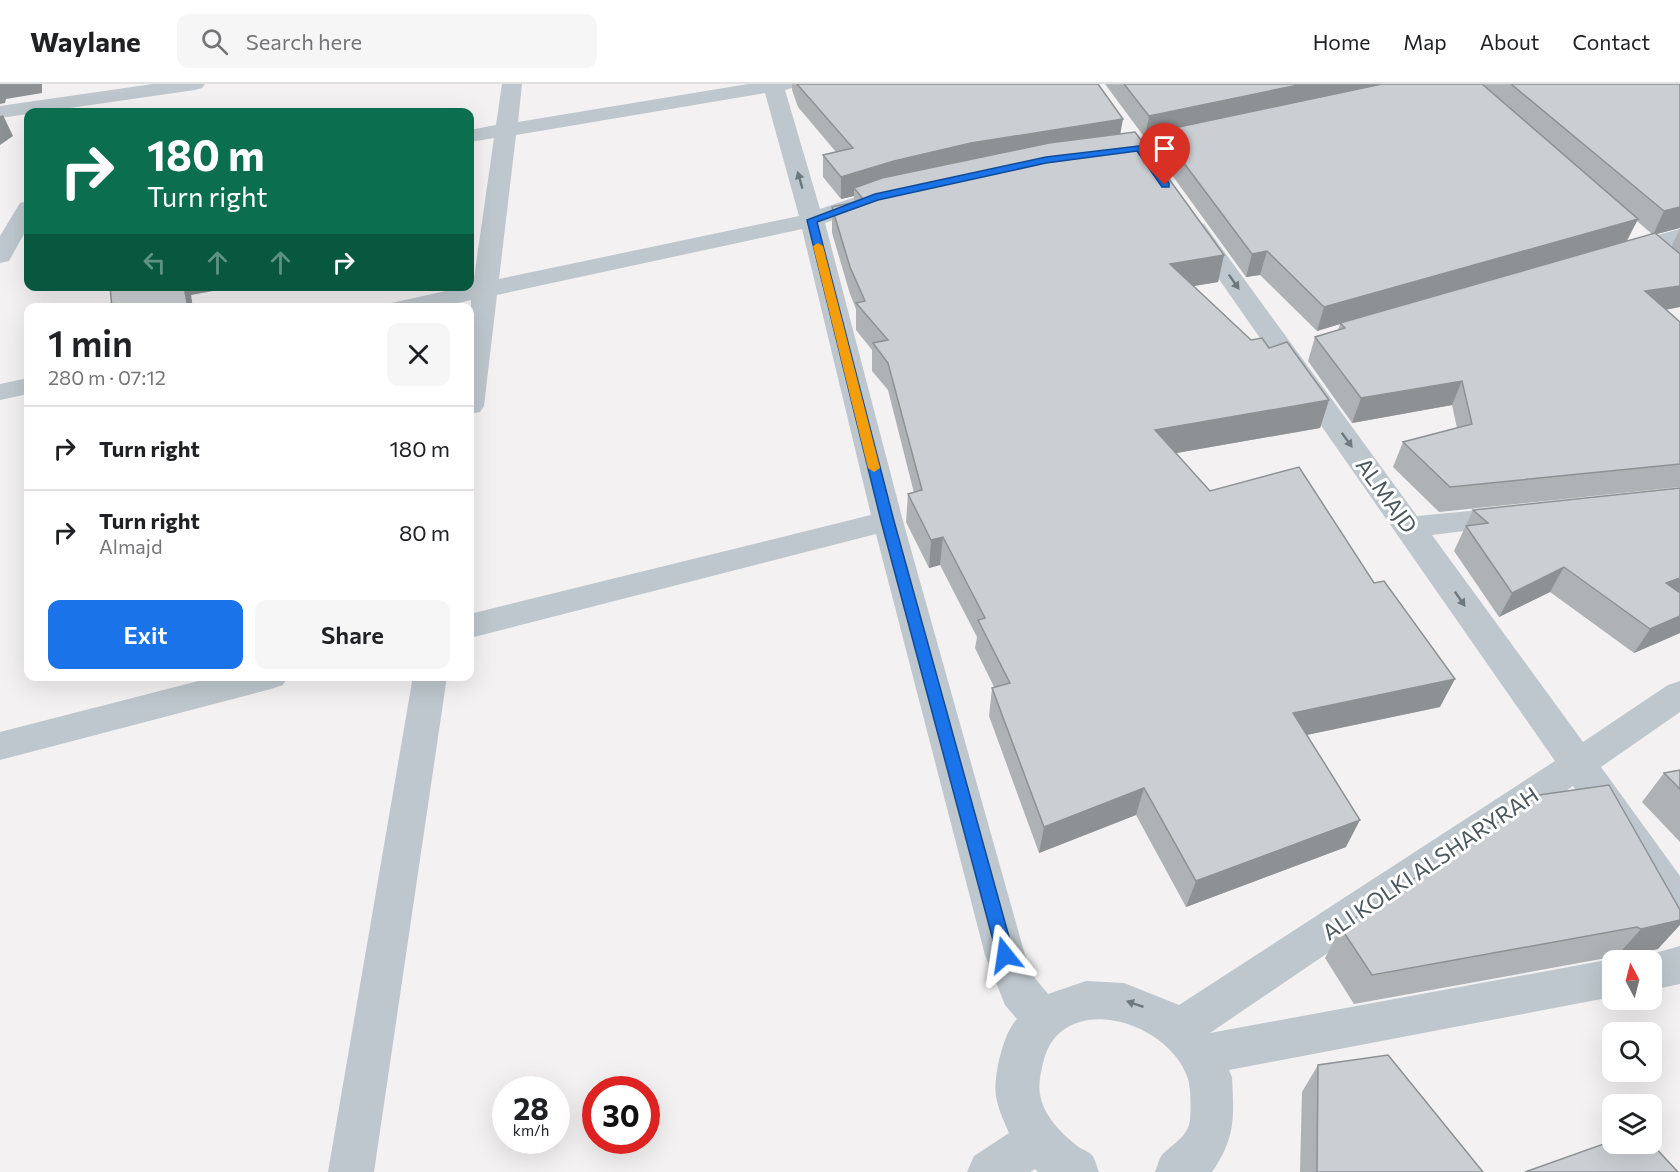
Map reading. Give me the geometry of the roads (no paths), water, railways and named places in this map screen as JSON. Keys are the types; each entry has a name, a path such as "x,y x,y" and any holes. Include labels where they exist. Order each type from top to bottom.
{"street":[{"path":"55,108 83,106 195,84"},
{"path":"474,378 512,84"},
{"path":"474,135 777,85 888,521 1005,955 1020,991 1042,1020"},
{"path":"0,112 24,110"},
{"path":"1081,156 1132,139 1219,131"},
{"path":"1132,139 1160,177"},
{"path":"423,303 812,220 875,197 896,193"},
{"name":"ALMAJD","path":"1180,206 1294,348 1410,527 1680,907"},
{"path":"0,214 24,210"},
{"path":"0,256 24,216"},
{"path":"1604,257 1680,236"},
{"path":"0,392 24,387"},
{"path":"1410,527 1539,514"},
{"path":"474,625 888,521"},
{"path":"0,746 252,681"},
{"path":"351,1172 429,681"},
{"name":"ALI KOLKI ALSHARYRAH","path":"1189,1042 1680,694"},
{"path":"1662,968 1680,965"},
{"path":"1189,1042 1602,980"},
{"path":"1076,1172 1058,1161 1038,1140 1024,1115 1017,1088 1018,1062 1027,1038 1042,1020 1066,1005 1094,998 1124,1000 1153,1010 1189,1042 1210,1080 1214,1106 1210,1132 1196,1166"},
{"path":"990,1172 1038,1140"}]}
